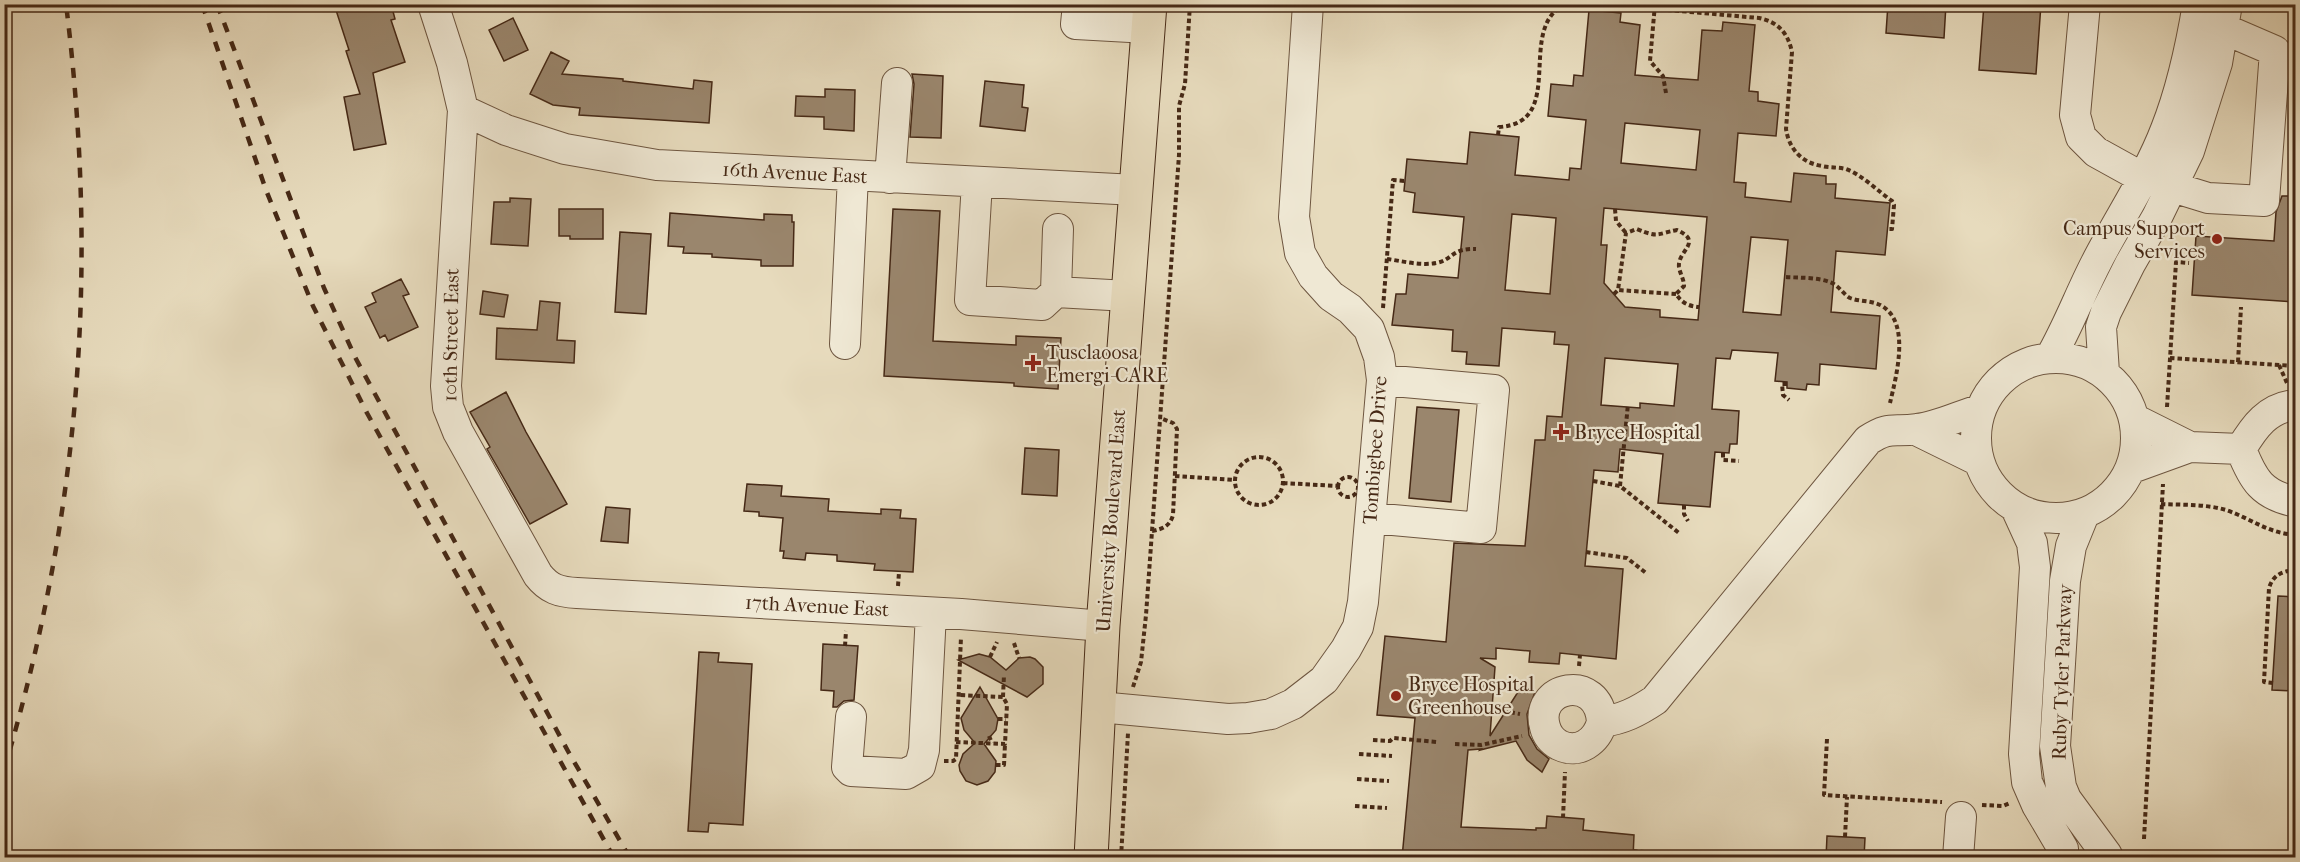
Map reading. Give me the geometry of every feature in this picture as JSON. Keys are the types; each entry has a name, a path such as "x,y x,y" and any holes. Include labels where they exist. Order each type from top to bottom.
{"main road":[{"name":"University Boulevard East","path":"1091,858 1114,708 1103,626 1149,16"}],"street":[{"name":"10th Street East","path":"433,4 452,63 463,110 446,359 448,407 458,432 538,575"},
{"path":"1078,4 1076,24 1149,16"},
{"name":"Tombigbee Drive","path":"1114,708 1228,719 1271,714 1293,704 1324,680 1358,627 1364,594 1382,380 1379,357 1369,329 1350,309 1331,296 1313,276 1300,253 1293,218 1308,4"},
{"path":"2085,4 2075,115 2081,136 2096,152 2143,178 2171,187 2208,198 2264,201 2275,51 2225,17 2217,63 2189,151 2171,187 2106,312 2101,327 2104,373"},
{"path":"2050,358 2167,128 2183,77 2198,4"},
{"path":"890,178 897,83"},
{"name":"16th Avenue East","path":"463,110 506,130 565,149 657,165 1136,190"},
{"path":"846,344 853,176"},
{"path":"977,182 970,300 1042,305 1056,292 1058,229"},
{"path":"1056,292 1128,296"},
{"path":"2050,358 2069,358 2088,364 2104,373 2123,393 2134,419 2137,444 2132,468 2120,488 2104,504 2084,514 2061,519 2037,517 2016,508 1998,495 1977,460 1976,435 1979,410 1990,392 2006,375 2027,363 2050,358"},
{"path":"1371,518 1481,528 1494,390 1382,380"},
{"path":"2241,449 2254,426 2263,418 2272,411 2295,405"},
{"path":"1602,722 1619,720 1637,713 1654,700 1868,440 1882,431 1916,430 1979,410"},
{"path":"2134,419 2190,447"},
{"path":"1916,430 1977,460"},
{"path":"2132,468 2190,447 2241,449"},
{"path":"2241,449 2250,473 2265,490 2280,498 2295,502"},
{"name":"Ruby Tyler Parkway","path":"2016,508 2032,543 2035,567 2024,754 2027,782 2060,853"},
{"name":"Ruby Tyler Parkway","path":"2084,514 2071,546 2065,581 2055,746 2057,767 2066,799 2127,850"},
{"name":"17th Avenue East","path":"538,575 546,585 555,590 577,593 931,613 1103,626"},
{"path":"851,717 847,767 851,771 906,774 920,766 931,613"},
{"path":"1958,858 1961,808"},
{"path":"2060,853 2127,850"}],"path":[{"path":"1120,858 1114,708 1133,688 1141,662 1179,155 1179,106 1185,84 1190,4"},
{"path":"1498,135 1499,127 1516,125 1532,110 1538,89 1543,31 1553,12 1566,4"},
{"path":"1600,4 1759,18 1771,21 1778,26 1790,42 1792,52 1786,129 1788,140 1793,149 1810,163 1845,169 1854,173 1892,201 1894,205 1892,230 1888,229"},
{"path":"1654,7 1650,61 1663,76 1666,93"},
{"path":"1383,314 1393,180 1405,181"},
{"path":"1614,294 1618,290 1626,232 1616,220 1615,209"},
{"path":"1618,290 1676,294 1684,286 1679,268 1682,255 1688,248 1687,236 1677,230 1658,236 1637,229 1626,232"},
{"path":"1387,260 1433,264 1446,259 1458,250 1476,249"},
{"path":"2167,414 2176,262 2189,263"},
{"path":"1786,277 1830,282 1853,299 1881,306 1890,313 1899,342 1900,358 1890,403"},
{"path":"1676,294 1689,306 1699,307"},
{"path":"2238,362 2241,307"},
{"path":"2170,358 2295,366"},
{"path":"1787,384 1782,384 1782,390 1789,400"},
{"path":"1620,486 1628,404"},
{"path":"1152,531 1161,530 1171,522 1176,476 1177,429 1173,423 1160,418"},
{"path":"1723,453 1723,460 1739,461"},
{"path":"1260,457 1274,462 1280,468 1283,483 1282,490 1272,502 1257,506 1243,500 1235,488 1234,480 1240,466 1246,460 1260,457"},
{"path":"2127,850 2163,475"},
{"path":"1176,476 1234,480"},
{"path":"1593,481 1620,486 1679,532"},
{"path":"1283,483 1338,486"},
{"path":"2162,504 2223,509 2265,529 2295,535"},
{"path":"1684,505 1684,514 1688,521"},
{"path":"1586,552 1627,558 1646,573"},
{"path":"2273,683 2264,682 2269,588 2271,580 2277,574 2295,570"},
{"path":"922,760 952,761 956,759 961,634"},
{"path":"990,657 999,636"},
{"path":"1012,637 1019,658"},
{"path":"996,765 1004,765 1007,704 1003,697 1003,675"},
{"path":"958,695 1003,697"},
{"path":"1503,711 1520,714"},
{"path":"999,719 1006,719"},
{"path":"985,748 989,743 989,736"},
{"path":"1455,744 1480,745 1522,736"},
{"path":"1373,740 1390,741 1393,738 1437,742"},
{"path":"1827,739 1824,795 1961,808 2003,806 2016,801"},
{"path":"956,742 1005,744"},
{"path":"1359,754 1392,756"},
{"path":"1563,818 1565,772"},
{"path":"1357,779 1389,781"},
{"path":"1845,837 1847,796"},
{"path":"1355,806 1387,808"},
{"path":"1633,851 1644,852 1643,858"}],"building":[{"path":"334,4 391,4 395,19 391,20 405,62 373,73 386,144 354,150 344,97 360,94"},
{"path":"1888,4 1946,4 1944,38 1886,33"},
{"path":"1984,4 2041,4 2036,74 1979,70"},
{"path":"1589,10 1621,13 1620,22 1640,25 1635,75 1698,80 1702,30 1722,31 1723,22 1755,25 1749,91 1758,92 1758,101 1779,104 1776,136 1738,133 1734,182 1746,183 1745,197 1791,202 1794,173 1826,176 1826,184 1836,184 1835,198 1890,203 1885,255 1836,251 1831,312 1880,316 1876,369 1820,364 1819,385 1807,384 1806,390 1787,388 1787,382 1775,381 1778,353 1732,350 1730,359 1716,358 1712,409 1739,411 1737,444 1730,444 1729,453 1715,452 1710,507 1658,503 1663,454 1620,449 1618,472 1594,470 1585,566 1623,569 1616,659 1560,653 1559,664 1529,662 1530,651 1496,648 1496,659 1480,658 1495,667 1490,736 1523,684 1535,692 1527,714 1529,735 1537,749 1549,759 1542,772 1527,760 1516,741 1480,750 1468,750 1461,827 1536,830 1536,828 1546,828 1547,816 1584,819 1583,830 1634,835 1633,858 1402,858 1415,718 1377,715 1385,636 1446,642 1454,543 1525,546 1535,440 1545,440 1547,416 1562,417 1569,345 1554,344 1555,332 1502,328 1499,366 1466,364 1467,352 1452,351 1453,330 1392,325 1396,294 1406,294 1408,274 1458,278 1464,217 1413,212 1415,193 1404,191 1407,159 1467,164 1470,132 1519,137 1515,175 1569,180 1570,168 1581,169 1586,120 1548,116 1551,84 1573,86 1574,75 1583,76","holes":["1625,123 1700,130 1696,170 1621,163","1604,208 1707,217 1698,320 1660,317 1660,310 1625,307 1604,283 1607,245 1601,245","1512,214 1556,218 1550,294 1505,290","1751,237 1788,240 1781,315 1743,312","1605,358 1678,364 1674,406 1640,403 1640,408 1601,405"]},
{"path":"513,18 528,50 504,61 489,30"},
{"path":"551,52 569,61 562,74 623,79 623,81 693,89 694,80 712,82 709,123 579,115 580,108 553,105 530,94"},
{"path":"912,74 943,76 941,138 910,137 914,84"},
{"path":"985,81 1024,85 1022,107 1028,108 1025,131 980,126"},
{"path":"825,89 855,90 854,131 824,129 824,117 795,116 796,96 825,97"},
{"name":"Campus Support Services","path":"2282,196 2295,196 2295,302 2192,295 2196,236 2274,241 2276,212"},
{"path":"510,198 531,199 528,246 491,244 494,202 510,202"},
{"path":"559,209 603,209 603,239 570,239 570,236 559,236"},
{"path":"893,209 940,211 933,341 1016,345 1016,336 1061,338 1058,389 1014,386 1014,383 884,376"},
{"path":"670,213 764,220 764,214 792,215 792,222 794,222 793,266 761,266 761,260 683,253 684,247 668,246"},
{"path":"620,232 651,234 646,314 615,312"},
{"path":"401,279 409,294 403,296 418,327 388,341 385,335 380,338 365,307 376,302 372,293"},
{"path":"483,291 508,295 504,317 480,314"},
{"path":"540,301 560,303 557,340 575,341 574,363 496,359 497,328 537,330"},
{"path":"506,392 567,504 530,524 487,449 490,447 470,412"},
{"path":"1417,407 1459,410 1451,502 1409,498"},
{"path":"1025,448 1059,450 1057,496 1022,494"},
{"path":"747,484 782,486 781,496 829,499 828,511 881,514 881,509 901,510 900,518 916,519 913,572 874,570 875,564 837,561 837,555 806,553 805,560 783,558 784,551 780,551 783,518 759,516 759,512 744,511"},
{"path":"606,507 630,509 628,543 601,541"},
{"path":"2278,596 2295,597 2295,691 2272,690"},
{"path":"823,644 858,646 854,700 844,701 837,707 833,707 834,691 821,690"},
{"path":"699,652 719,653 718,662 752,664 743,825 709,823 708,832 688,831"},
{"path":"979,654 990,657 1006,670 1019,658 1035,659 1043,667 1043,684 1027,697 958,660"},
{"path":"980,687 998,719 996,730 984,744 996,761 995,772 988,781 977,785 966,781 959,765 963,754 975,743 964,730 961,718"},
{"path":"1827,836 1865,838 1864,858 1826,858"}],"railway":[{"path":"4,770 30,674 50,580 66,485 76,390 81,295 81,199 76,102 66,4"},
{"path":"202,4 266,190 313,306 367,413 614,858"},
{"path":"217,4 324,288 355,357 569,753 630,858"}],"place":[{"name":"Campus Support Services","path":"2217,239"},
{"name":"Tusclaoosa Emergi-CARE","path":"1033,363"},
{"name":"Bryce Hospital","path":"1561,432"},
{"name":"Bryce Hospital Greenhouse","path":"1396,696"}]}
